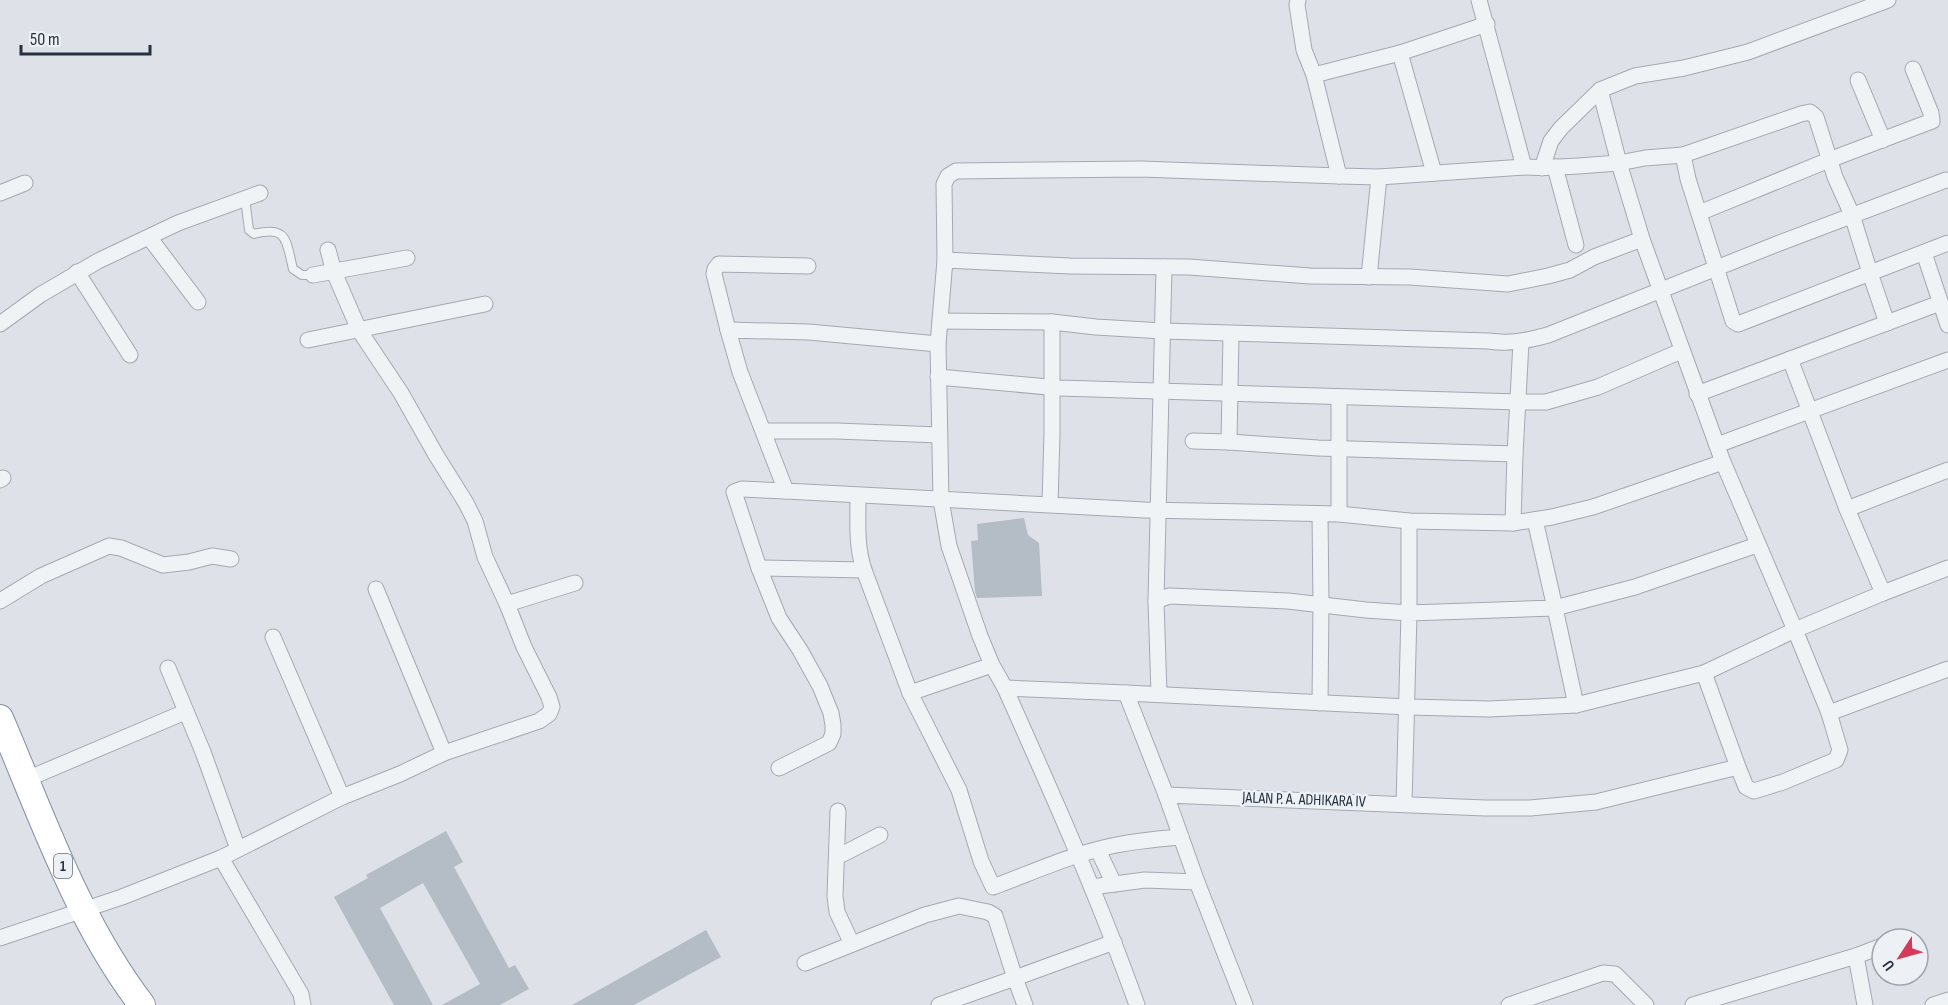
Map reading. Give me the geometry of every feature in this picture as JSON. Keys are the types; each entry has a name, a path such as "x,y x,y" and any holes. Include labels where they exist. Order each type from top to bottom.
{"highway":[{"name":"1","path":"0,718 83,911 109,956 142,1005"}],"street":[{"path":"1298,0 1304,50 1314,75 1340,176"},
{"path":"1479,0 1524,167"},
{"path":"1576,245 1548,168 1551,141 1600,90 1635,76 1684,68 1748,52 1888,0"},
{"path":"1314,75 1400,53 1487,24"},
{"path":"1400,53 1434,173"},
{"path":"1699,213 1829,160 1932,122 1931,112 1913,69"},
{"path":"1858,80 1883,140"},
{"path":"1600,90 1642,239 1662,289 1681,351 1722,462 1829,713 1840,750 1836,760 1783,782 1754,791 1746,787 1704,673"},
{"path":"1137,1005 1079,855 1005,688 992,665 951,554 941,500 938,377 938,344 945,260 944,184 948,177 956,171 1141,169 1379,177 1619,163 1683,155 1810,112 1816,117 1829,160 1852,215 1887,323"},
{"path":"1683,155 1688,179 1733,321 1738,324 1948,243"},
{"path":"1369,277 1379,177"},
{"path":"940,321 1052,322 1096,327 1231,334 1521,342 1548,335 1717,267 1946,180"},
{"path":"0,193 25,183"},
{"path":"0,324 76,272 178,223 260,193"},
{"path":"149,237 198,302"},
{"path":"945,260 1070,266 1189,267 1310,276 1410,277 1509,285 1570,270 1594,257 1642,239"},
{"path":"0,938 83,911 221,858 342,797 400,774 444,753 539,721 549,714 552,707 549,697 484,557 475,521 426,440 396,384 359,330 334,272 328,250"},
{"path":"1924,253 1948,326"},
{"path":"312,275 407,258"},
{"path":"786,491 740,372 714,274 719,264 808,266"},
{"path":"1159,694 1156,601 1164,267"},
{"path":"76,272 130,356"},
{"path":"1697,394 1940,303"},
{"path":"308,340 484,304"},
{"path":"1050,504 1052,322"},
{"path":"728,330 809,332 938,344"},
{"path":"1229,442 1231,334"},
{"path":"1513,523 1521,342"},
{"path":"938,377 1052,388 1546,402 1598,387 1681,351"},
{"path":"1790,359 1847,509 1883,593"},
{"path":"1717,445 1948,360"},
{"path":"1339,397 1339,514"},
{"path":"764,431 939,435"},
{"path":"1193,441 1340,449 1515,454"},
{"path":"779,768 829,743 833,734 833,725 831,713 820,686 779,618 759,568 734,492 742,489 1158,511 1339,514 1409,521 1513,523 1593,507 1722,462"},
{"path":"1847,509 1948,470"},
{"path":"858,496 857,537 864,570 910,693 959,790 981,861 993,887 1079,855 1133,842 1182,839"},
{"path":"1320,514 1322,605 1320,703"},
{"path":"1535,520 1576,705"},
{"path":"1404,804 1408,707 1409,521"},
{"path":"1156,601 1169,596 1288,601 1409,613 1555,608 1635,586 1757,545"},
{"path":"0,601 41,576 109,546 121,548 163,565 212,556 231,559"},
{"path":"759,568 864,570"},
{"path":"1005,688 1408,707 1489,709 1576,705 1704,673 1795,630 1948,568"},
{"path":"507,604 575,583"},
{"path":"376,589 444,753"},
{"path":"273,637 342,797"},
{"path":"910,693 992,665"},
{"path":"168,668 203,752 238,849"},
{"path":"1829,713 1948,669"},
{"path":"1126,693 1245,1005"},
{"path":"27,779 185,712"},
{"name":"JALAN P. A. ADHIKARA IV","path":"1166,795 1530,808 1596,802 1738,768"},
{"path":"838,811 835,896 837,912 852,944"},
{"path":"837,857 880,836"},
{"path":"1099,851 1113,883"},
{"path":"221,858 301,994 303,1005"},
{"path":"1092,887 1145,880 1196,880"},
{"path":"805,963 925,915 959,906 988,912 995,916 1025,1005"},
{"path":"939,1005 1114,942"},
{"path":"1693,1005 1870,951"},
{"path":"1856,956 1865,1005"},
{"path":"1509,1005 1604,973 1615,974 1646,1005"},
{"path":"1933,1005 1948,1000"}],"lane":[{"path":"245,198 249,230 254,234 269,230 280,233 287,242 293,269 302,275 312,275"}],"building":[{"path":"1024,518 1028,535 1039,543 1042,596 977,598 971,541 978,540 977,524"},
{"path":"446,831 463,862 454,867 509,968 515,965 529,989 500,1005 442,1005 480,984 423,883 380,908 433,1005 394,1005 334,897 368,878 366,875"},
{"path":"706,930 721,957 634,1005 572,1005"}]}
